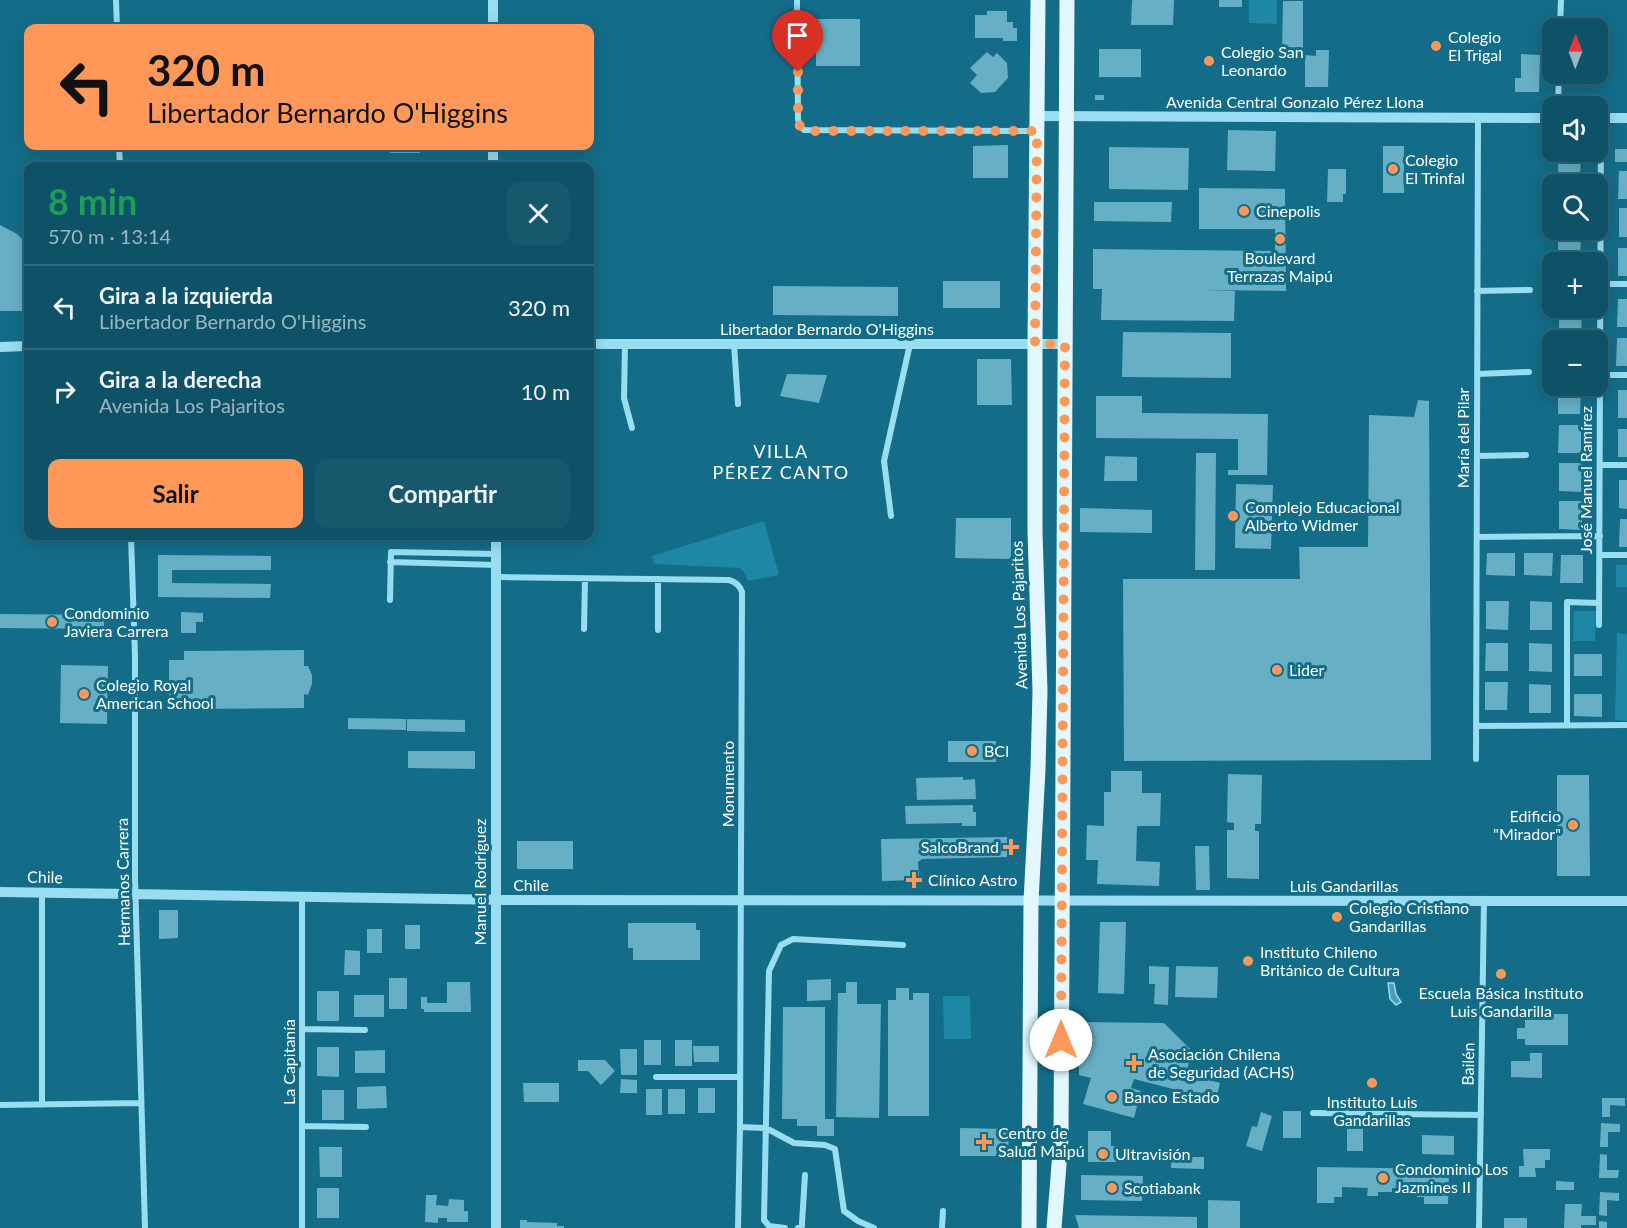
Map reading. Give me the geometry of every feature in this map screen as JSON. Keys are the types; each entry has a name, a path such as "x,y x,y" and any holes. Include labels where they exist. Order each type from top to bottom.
{"main road":[{"name":"Avenida Los Pajaritos","path":"1029,1228 1031,901 1040,691 1035,532 1038,0"},
{"path":"1054,1228 1061,1138 1067,0"}],"street":[{"path":"116,0 117,24"},
{"path":"493,0 493,24"},
{"path":"797,0 798,119 804,130 1037,124"},
{"path":"1560,18 1561,0"},
{"name":"Avenida Central Gonzalo Pérez Llona","path":"1037,124 1066,116 1542,118"},
{"name":"María del Pilar","path":"1476,759 1478,117"},
{"path":"1608,118 1627,118"},
{"name":"José Manuel Ramírez","path":"1599,162 1600,252"},
{"path":"1608,284 1627,284"},
{"path":"1477,291 1530,290"},
{"name":"Libertador Bernardo O'Higgins","path":"594,344 1065,344"},
{"path":"624,344 624,398 632,428"},
{"path":"734,344 738,404"},
{"path":"891,516 885,461 910,344"},
{"path":"0,346 24,346"},
{"path":"1477,374 1529,372"},
{"path":"1608,375 1627,375"},
{"name":"José Manuel Ramírez","path":"1599,626 1600,396"},
{"path":"1477,456 1526,455"},
{"path":"1600,465 1627,465"},
{"path":"1477,537 1600,536"},
{"name":"Hermanos Carrera","path":"132,540 136,893 145,1228"},
{"name":"Manuel Rodríguez","path":"496,540 496,1228"},
{"path":"390,600 391,552 496,559"},
{"path":"1600,555 1627,555"},
{"path":"390,562 496,559"},
{"name":"Monumento","path":"496,577 729,580 739,585 742,592 738,1228"},
{"path":"584,630 585,579"},
{"path":"658,579 658,630"},
{"path":"1567,725 1567,602 1599,603"},
{"path":"1476,726 1627,725"},
{"name":"Chile","path":"0,892 495,900 1062,901"},
{"path":"42,892 42,1105"},
{"name":"La Capitanía","path":"302,896 302,1228"},
{"name":"Luis Gandarillas","path":"1062,901 1627,901"},
{"name":"Bailén","path":"1479,1228 1484,901"},
{"path":"785,1228 769,1226 764,1220 769,971 781,945 793,939 903,945"},
{"path":"302,1029 365,1030"},
{"path":"656,1077 740,1077"},
{"path":"0,1105 141,1103"},
{"path":"1313,1113 1481,1115"},
{"path":"302,1126 366,1127"},
{"path":"740,1127 766,1128 794,1143 825,1145 835,1149 844,1211 874,1228"},
{"path":"798,1228 802,1226 805,1175"},
{"path":"942,1228 943,1211"}],"shaded area":[{"path":"1249,0 1277,0 1277,24 1249,23"},
{"path":"764,521 779,575 748,581 740,568 654,564 652,556"},
{"path":"1616,565 1627,565 1627,587 1616,587"},
{"path":"1574,611 1596,611 1595,641 1573,641"},
{"path":"1617,633 1627,634 1627,721 1615,720"},
{"path":"1388,983 1394,983 1396,994 1401,1002 1396,1005 1390,999"},
{"path":"943,996 970,996 971,1039 944,1039"}],"building":[{"path":"1132,0 1174,0 1173,25 1131,25"},
{"path":"1219,0 1242,0 1242,7 1219,7"},
{"path":"1283,1 1303,1 1303,51 1282,51"},
{"path":"987,11 1007,11 1007,22 1013,22 1013,28 1017,28 1017,41 1003,41 1003,38 975,38 975,15 987,15"},
{"path":"816,19 860,19 860,66 816,66"},
{"path":"1099,49 1141,49 1141,77 1099,77"},
{"path":"1316,50 1329,50 1328,87 1305,87 1305,55 1316,56"},
{"path":"987,52 993,57 997,53 1007,63 1008,78 995,92 981,93 970,83 977,75 970,68"},
{"path":"1521,54 1540,55 1539,92 1515,92 1515,78 1521,78"},
{"path":"1095,95 1104,95 1104,100 1095,100"},
{"path":"1228,130 1276,131 1275,171 1227,170"},
{"path":"1008,145 1008,178 973,178 973,146"},
{"name":"Colegio El Trinfal","path":"1383,146 1404,146 1404,193 1383,193"},
{"path":"1109,147 1189,148 1188,190 1109,189"},
{"path":"1615,149 1627,149 1627,162 1615,162"},
{"path":"390,150 420,150 420,153 390,153"},
{"path":"1558,162 1581,162 1580,174 1558,174"},
{"path":"1328,169 1346,169 1346,194 1343,194 1343,202 1327,202"},
{"path":"1619,171 1627,171 1627,199 1618,199"},
{"name":"Boulevard Terrazas Maipú","path":"1199,188 1285,189 1286,291 1205,290 1235,291 1234,321 1101,320 1102,289 1093,289 1093,249 1275,251 1275,229 1199,229"},
{"path":"1094,202 1172,202 1171,222 1094,221"},
{"path":"1619,208 1627,208 1627,237 1619,237"},
{"path":"0,225 17,234 24,241 24,311 0,311"},
{"path":"1558,240 1581,240 1580,252 1558,252"},
{"path":"1618,248 1627,248 1627,276 1618,276"},
{"path":"943,281 1000,281 1000,308 943,308"},
{"path":"773,286 898,287 898,316 773,315"},
{"path":"1618,299 1627,299 1627,327 1617,327"},
{"path":"1559,318 1582,318 1581,330 1559,330"},
{"path":"1123,332 1231,333 1231,378 1122,377"},
{"path":"1617,338 1627,338 1627,366 1616,366"},
{"path":"977,359 1011,359 1012,405 977,405"},
{"path":"787,374 827,375 819,403 780,396"},
{"path":"1618,390 1627,390 1627,418 1618,418"},
{"path":"1096,396 1142,396 1142,413 1268,414 1267,475 1228,475 1228,470 1238,470 1238,439 1096,438"},
{"path":"1558,396 1581,396 1580,414 1558,414"},
{"name":"Lider","path":"1418,400 1429,401 1431,760 1124,761 1123,579 1300,579 1299,547 1368,547 1369,415 1414,417"},
{"path":"1559,425 1581,425 1581,453 1558,453"},
{"path":"1618,429 1627,429 1627,457 1618,457"},
{"path":"1196,453 1216,453 1215,570 1195,570"},
{"path":"1105,456 1137,457 1137,481 1104,481"},
{"path":"1559,463 1582,463 1582,492 1559,491"},
{"path":"1619,480 1627,480 1627,509 1619,508"},
{"path":"1236,484 1273,485 1271,549 1235,548"},
{"path":"1559,501 1582,501 1582,530 1559,529"},
{"path":"1080,508 1152,510 1152,533 1080,532"},
{"path":"956,518 1011,518 1011,559 955,558"},
{"path":"1620,519 1627,519 1627,547 1619,547"},
{"path":"1487,553 1515,553 1515,576 1486,575"},
{"path":"1524,553 1553,553 1552,576 1524,575"},
{"path":"158,555 271,556 271,570 172,570 172,583 271,584 270,598 158,597"},
{"path":"1561,555 1583,555 1583,583 1560,583"},
{"path":"1486,601 1509,601 1508,630 1486,629"},
{"path":"1530,601 1552,602 1552,630 1530,630"},
{"path":"181,612 203,613 203,622 196,622 196,633 181,633"},
{"name":"Condominio Javiera Carrera","path":"0,614 104,615 104,629 0,628"},
{"path":"1486,643 1508,643 1508,671 1485,671"},
{"path":"1529,643 1552,644 1552,672 1529,671"},
{"path":"304,650 304,666 308,666 312,675 312,684 308,695 304,694 304,708 185,709 185,703 169,703 169,660 184,660 184,651"},
{"path":"1574,654 1602,654 1602,676 1574,676"},
{"name":"Colegio Royal American School","path":"61,665 108,666 107,724 60,723"},
{"path":"1485,682 1508,682 1507,710 1485,710"},
{"path":"1529,684 1551,685 1551,713 1529,713"},
{"path":"1574,694 1602,694 1602,717 1574,716"},
{"path":"348,718 406,719 406,730 348,729"},
{"path":"407,719 465,720 465,732 407,731"},
{"name":"BCI","path":"948,741 996,741 996,762 948,762"},
{"path":"408,751 475,751 475,769 408,768"},
{"path":"1111,771 1142,771 1142,793 1161,793 1160,826 1137,826 1136,861 1160,862 1159,886 1097,884 1098,860 1086,860 1087,825 1104,826 1104,792 1111,792"},
{"path":"1228,774 1262,775 1261,824 1255,824 1255,831 1259,831 1259,879 1227,878 1227,830 1234,830 1234,823 1227,822"},
{"name":"Edificio \"Mirador\"","path":"1557,775 1589,775 1590,876 1557,876"},
{"path":"963,777 963,780 975,779 976,799 917,800 916,778"},
{"path":"973,805 973,812 976,812 976,826 962,826 962,823 906,824 905,806"},
{"path":"1008,837 1008,857 922,859 918,862 919,880 882,881 881,839"},
{"path":"517,841 573,841 573,869 517,869"},
{"path":"1195,846 1209,846 1210,890 1196,890"},
{"path":"159,910 178,910 178,938 159,939"},
{"path":"1100,922 1126,922 1124,994 1098,993"},
{"path":"628,923 696,923 696,930 700,930 700,960 633,960 633,948 628,948"},
{"path":"405,925 420,925 420,949 405,949"},
{"path":"367,929 382,929 382,953 367,953"},
{"path":"345,950 360,951 360,975 344,975"},
{"path":"1149,966 1169,967 1168,1005 1154,1004 1155,984 1149,984"},
{"path":"1176,966 1218,967 1217,998 1175,997"},
{"path":"389,978 407,978 407,1009 389,1009"},
{"path":"831,979 831,1000 807,1001 807,980"},
{"path":"447,982 470,982 471,1012 424,1012 424,1009 421,1009 421,997 427,997 427,1003 447,1003"},
{"path":"846,982 857,982 857,1004 881,1004 879,1118 836,1117 838,993 846,993"},
{"path":"896,988 909,988 909,1000 913,1000 913,993 929,993 929,1116 888,1116 888,1000 896,1000"},
{"path":"317,991 339,991 339,1021 317,1021"},
{"path":"354,995 384,995 384,1017 354,1017"},
{"path":"783,1007 825,1007 825,1119 834,1119 834,1136 817,1136 817,1126 797,1126 797,1119 782,1119"},
{"path":"1525,1014 1568,1014 1568,1045 1525,1045 1525,1039 1517,1039 1517,1028 1525,1028"},
{"name":"Asociación Chilena de Seguridad (ACHS)","path":"1079,1022 1164,1023 1192,1051 1186,1074 1220,1083 1216,1100 1134,1079 1131,1088 1141,1091 1134,1118 1083,1104 1091,1078 1079,1075"},
{"path":"644,1040 661,1040 661,1065 644,1065"},
{"path":"675,1040 692,1040 692,1066 675,1066"},
{"path":"693,1046 719,1046 719,1062 694,1062"},
{"path":"317,1047 339,1047 339,1077 317,1076"},
{"path":"620,1049 637,1049 637,1075 621,1075"},
{"path":"385,1050 385,1073 355,1073 355,1051"},
{"path":"1530,1053 1542,1053 1542,1078 1511,1077 1511,1061 1530,1061"},
{"path":"578,1060 605,1060 615,1071 601,1085 588,1071 578,1071"},
{"path":"621,1079 637,1080 637,1093 620,1093"},
{"path":"523,1083 559,1083 559,1102 524,1102"},
{"path":"386,1086 387,1108 357,1109 357,1087"},
{"path":"698,1088 715,1088 715,1113 698,1113"},
{"path":"646,1089 662,1089 662,1115 646,1115"},
{"path":"668,1089 685,1089 685,1114 668,1114"},
{"path":"322,1090 344,1090 344,1120 322,1120"},
{"path":"1602,1098 1625,1098 1625,1106 1610,1105 1610,1117 1602,1117"},
{"path":"1283,1111 1301,1111 1301,1138 1283,1138"},
{"path":"1261,1112 1272,1116 1262,1151 1246,1146 1252,1126 1257,1127"},
{"path":"1601,1123 1620,1124 1620,1132 1608,1132 1608,1147 1600,1147"},
{"name":"Centro de Salud Maipú","path":"960,1128 1009,1129 1008,1156 960,1156"},
{"path":"1347,1128 1363,1128 1363,1151 1347,1151"},
{"name":"Ultravisión","path":"1088,1131 1111,1131 1111,1146 1119,1146 1119,1162 1088,1162"},
{"path":"1422,1135 1454,1136 1454,1155 1422,1154"},
{"path":"319,1147 342,1147 342,1177 320,1177"},
{"path":"1523,1149 1550,1149 1550,1160 1545,1160 1545,1168 1535,1168 1536,1177 1519,1177 1519,1166 1524,1166"},
{"path":"1600,1154 1607,1155 1607,1170 1619,1170 1618,1178 1599,1178"},
{"path":"1171,1157 1204,1157 1204,1169 1171,1168"},
{"name":"Condominio Los Jazmines II","path":"1317,1167 1449,1169 1448,1204 1424,1204 1424,1197 1417,1197 1417,1188 1392,1188 1392,1192 1378,1192 1378,1196 1367,1196 1368,1188 1342,1187 1342,1197 1334,1197 1334,1203 1317,1203"},
{"name":"Scotiabank","path":"1081,1175 1143,1176 1142,1201 1081,1200"},
{"path":"1556,1181 1574,1182 1574,1190 1556,1190"},
{"path":"317,1188 339,1188 339,1218 317,1218"},
{"path":"1600,1192 1619,1193 1619,1201 1607,1200 1607,1216 1599,1215"},
{"path":"426,1195 437,1195 436,1205 448,1206 449,1199 464,1200 464,1211 468,1211 468,1222 447,1222 447,1218 438,1218 438,1223 425,1222"},
{"path":"1208,1200 1240,1201 1240,1228 1208,1228"},
{"path":"1565,1204 1582,1204 1581,1216 1596,1216 1596,1225 1564,1228"},
{"path":"1075,1215 1197,1217 1197,1228 1079,1228"},
{"path":"1504,1218 1527,1218 1527,1228 1504,1228"},
{"path":"520,1220 557,1223 557,1226 564,1226 564,1228 520,1228"},
{"path":"1599,1221 1607,1222 1607,1228 1599,1228"}],"place":[{"name":"Colegio El Trigal","path":"1436,46"},
{"name":"Colegio San Leonardo","path":"1209,61"},
{"name":"Colegio El Trinfal","path":"1393,169"},
{"name":"Cinepolis","path":"1244,211"},
{"name":"Boulevard Terrazas Maipú","path":"1280,239"},
{"name":"Complejo Educacional Alberto Widmer","path":"1233,516"},
{"name":"Condominio Javiera Carrera","path":"52,622"},
{"name":"Lider","path":"1277,670"},
{"name":"Colegio Royal American School","path":"84,694"},
{"name":"BCI","path":"972,751"},
{"name":"Edificio \"Mirador\"","path":"1573,825"},
{"name":"SalcoBrand","path":"1011,847"},
{"name":"Clínico Astro","path":"914,880"},
{"name":"Colegio Cristiano Gandarillas","path":"1337,917"},
{"name":"Instituto Chileno Británico de Cultura","path":"1248,961"},
{"name":"Escuela Básica Instituto Luis Gandarilla","path":"1501,974"},
{"name":"Asociación Chilena de Seguridad (ACHS)","path":"1134,1063"},
{"name":"Instituto Luis Gandarillas","path":"1372,1083"},
{"name":"Banco Estado","path":"1112,1097"},
{"name":"Centro de Salud Maipú","path":"984,1142"},
{"name":"Ultravisión","path":"1103,1154"},
{"name":"Condominio Los Jazmines II","path":"1383,1178"},
{"name":"Scotiabank","path":"1112,1188"}],"district":[{"name":"VILLA PÉREZ CANTO","path":"781,462"}],"route":[{"path":"798,72 798,123 802,129 807,131 1037,131 1035,344 1065,344 1061,1040"}]}
